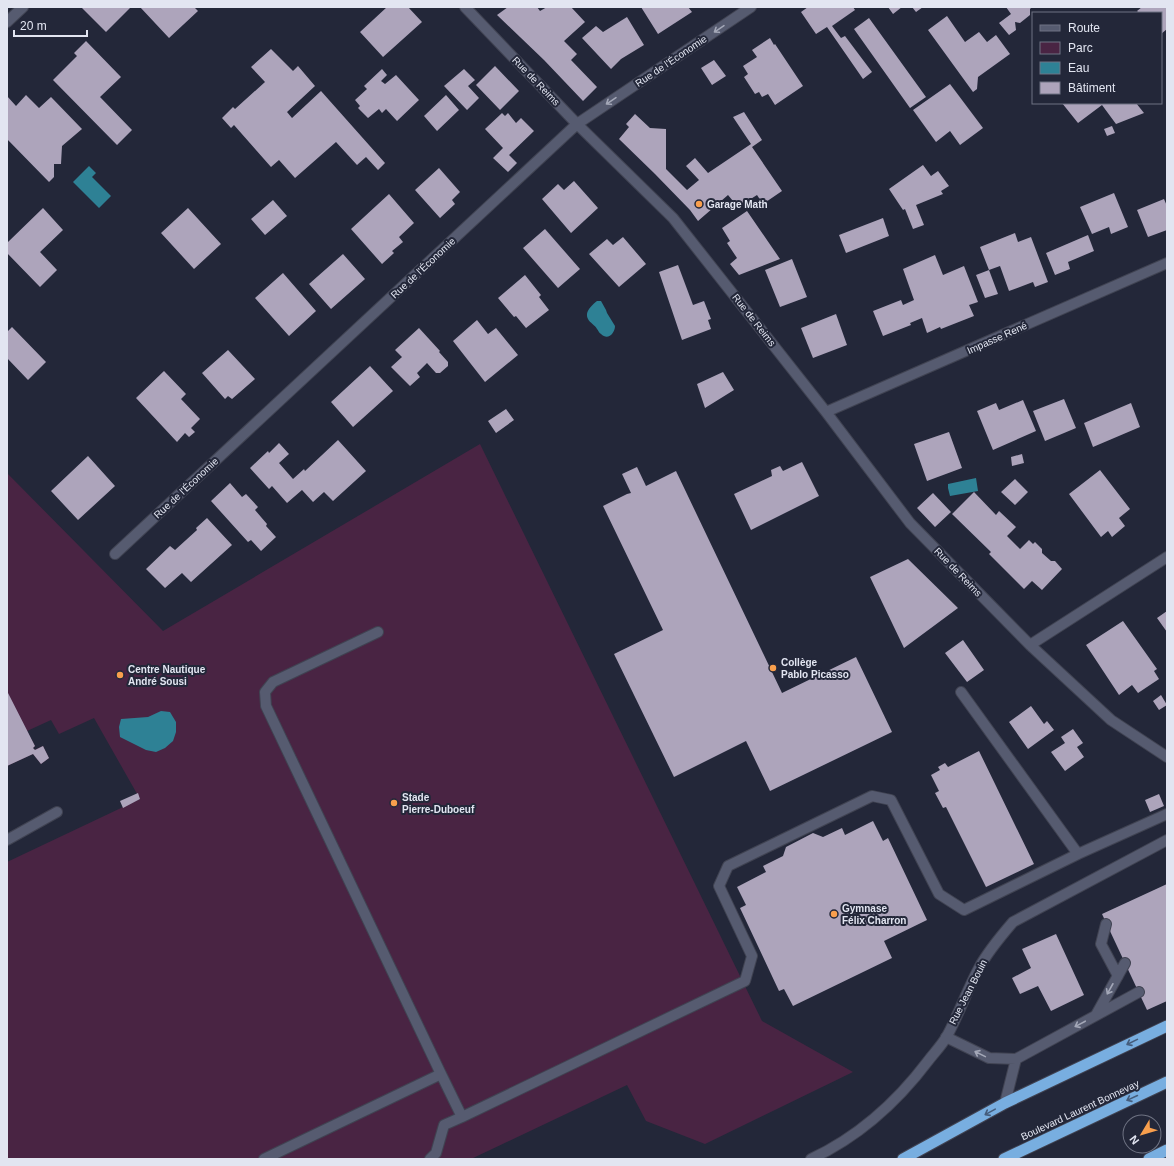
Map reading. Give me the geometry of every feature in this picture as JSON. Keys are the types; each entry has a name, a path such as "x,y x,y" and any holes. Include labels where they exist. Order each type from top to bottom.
{"highway":[{"path":"903,1159 1005,1103 1167,1026"},
{"name":"Boulevard Laurent Bonnevay","path":"1004,1159 1167,1082"},
{"path":"1149,1159 1167,1150"}],"street":[{"path":"7,22 23,7"},
{"name":"Rue de Reims","path":"465,7 577,124 673,218 826,412 910,523 1030,645 1111,720 1167,757"},
{"name":"Rue de l'Économie","path":"115,554 577,124 751,7"},
{"name":"Impasse René","path":"826,412 1167,263"},
{"path":"1030,645 1167,557"},
{"path":"378,632 273,682 265,692 266,706 462,1117"},
{"path":"961,692 1078,854"},
{"path":"430,1159 436,1153 444,1126 745,981 752,956 719,886 728,866 872,796 891,800 939,894 964,910 1078,854 1167,814"},
{"path":"7,840 57,812"},
{"name":"Rue Jean Bouin","path":"811,1159 829,1151 865,1126 890,1104 917,1076 946,1037 979,967 998,940 1014,922 1167,840"},
{"path":"1106,924 1101,944 1118,976"},
{"path":"1096,1015 1125,963"},
{"path":"946,1037 989,1058 1016,1059 1138,992"},
{"path":"1005,1103 1016,1059"},
{"path":"264,1159 441,1074"}],"green space":[{"name":"Stade Pierre-Duboeuf","path":"480,444 762,1021 853,1072 705,1144 646,1121 627,1085 471,1159 7,1159 7,862 140,799 94,718 59,734 51,720 27,731 35,746 33,748 34,750 43,746 49,758 41,764 33,754 7,766 7,473 163,631"}],"water":[{"path":"89,166 96,173 92,177 111,196 99,208 73,182"},
{"path":"597,301 601,301 615,326 615,329 611,335 606,337 600,334 587,316 589,309"},
{"path":"976,478 978,491 950,496 948,484"},
{"path":"161,711 170,712 176,722 176,732 173,741 165,748 156,752 146,750 120,737 119,727 121,719 148,717"}],"building":[{"path":"131,7 106,32 82,8"},
{"path":"140,7 194,7 198,11 169,38"},
{"path":"387,7 408,7 422,22 383,57 360,32"},
{"path":"508,7 537,7 540,11 547,7 571,7 585,22 564,41 577,54 571,60 597,87 583,101 544,60 497,15"},
{"path":"641,7 688,7 692,12 658,34"},
{"path":"808,7 853,7 855,10 832,26 841,38 845,36 872,72 863,79 827,27 816,34 801,12"},
{"path":"888,7 902,7 893,14"},
{"path":"912,7 923,7 916,12"},
{"path":"1006,7 1032,7 1030,9 1030,15 1020,23 1015,22 1016,30 1009,35 999,23 1011,14"},
{"path":"1142,7 1167,7 1167,29 1162,33 1162,12 1137,11"},
{"path":"947,16 965,42 979,32 987,42 996,35 1010,54 978,77 977,89 973,92 928,30"},
{"path":"627,17 644,45 621,59 611,69 582,38 596,26 603,32"},
{"path":"869,18 926,97 910,108 854,29"},
{"path":"770,38 803,86 775,105 768,94 762,97 759,92 755,94 744,77 748,74 743,66 757,57 752,50"},
{"path":"86,41 121,77 100,97 132,130 117,145 53,80 77,56 74,53"},
{"path":"271,49 293,71 298,66 315,86 287,112 292,118 321,91 385,163 378,170 366,157 357,165 336,142 295,178 279,160 271,167 234,125 231,128 222,118 233,107 235,109 265,82 251,67"},
{"path":"714,60 726,76 712,85 701,68"},
{"path":"495,66 519,91 500,110 476,85"},
{"path":"382,69 387,75 381,81 385,84 396,75 419,100 397,121 386,109 382,113 379,109 368,118 358,108 360,106 355,100 367,89 364,86"},
{"path":"464,69 475,80 468,86 479,98 467,110 444,86"},
{"path":"950,84 983,128 960,145 950,131 936,142 913,110"},
{"path":"26,95 39,108 51,97 82,129 62,146 61,164 54,164 54,177 49,182 7,139 7,96 16,106"},
{"path":"446,95 459,110 437,131 424,116"},
{"path":"1063,104 1137,104 1144,113 1116,124 1102,105 1078,123"},
{"path":"744,112 762,140 752,147 782,191 763,204 757,195 738,207 728,195 698,221 690,210 619,139 629,127 626,124 635,114 650,128 666,129 666,169 687,190 699,180 686,166 695,158 708,173 751,144 733,117"},
{"path":"502,113 505,116 508,113 516,123 521,118 534,131 509,155 517,163 508,172 493,158 503,148 485,129"},
{"path":"1112,126 1115,133 1107,136 1104,129"},
{"path":"923,165 931,176 938,171 949,186 941,191 943,194 916,205 924,225 913,229 905,209 903,210 889,189"},
{"path":"439,168 460,192 452,200 455,204 440,218 415,190"},
{"path":"574,181 598,208 571,233 542,199 558,184 564,190"},
{"path":"1114,193 1128,227 1111,234 1109,227 1092,234 1080,207"},
{"path":"389,194 414,223 399,237 403,242 392,251 394,253 382,264 351,229"},
{"path":"1164,199 1167,206 1167,230 1148,237 1137,210"},
{"path":"273,200 287,216 265,235 251,219"},
{"path":"43,208 63,230 40,252 57,270 40,287 7,253 7,243"},
{"path":"188,208 221,244 194,269 161,233"},
{"path":"747,211 780,259 739,275 730,264 737,258 727,243 730,241 722,228"},
{"path":"883,218 889,236 846,253 839,235"},
{"path":"545,229 580,269 558,288 523,248"},
{"path":"1015,233 1018,242 1031,237 1048,282 1035,287 1033,282 1009,291 1000,266 989,270 980,247"},
{"path":"1088,235 1094,251 1068,262 1070,269 1055,275 1046,253"},
{"path":"623,237 646,264 619,287 589,254 607,239 613,245"},
{"path":"343,254 365,279 331,309 309,284"},
{"path":"935,255 943,275 964,266 978,302 969,305 974,316 941,329 940,327 927,333 922,318 910,323 911,325 883,336 873,311 901,300 903,305 914,300 903,269"},
{"path":"792,259 807,297 780,307 765,270"},
{"path":"678,265 693,305 704,301 711,319 708,320 711,329 682,340 659,272"},
{"path":"989,270 998,294 985,298 976,275"},
{"path":"283,273 316,311 289,336 255,298"},
{"path":"525,275 541,295 539,297 549,310 526,328 516,316 514,317 498,298"},
{"path":"836,314 847,345 813,358 801,328"},
{"path":"477,320 488,334 496,328 518,355 485,382 453,341"},
{"path":"12,327 46,362 28,380 7,358 7,332"},
{"path":"419,328 440,351 439,352 448,362 448,366 440,373 436,373 427,363 417,373 420,377 410,386 391,367 402,357 395,350"},
{"path":"228,350 255,379 232,399 228,396 225,399 202,373"},
{"path":"370,366 393,391 353,427 331,402"},
{"path":"164,371 186,394 181,399 200,419 191,428 195,432 189,437 185,433 177,442 136,398"},
{"path":"723,372 734,390 705,408 697,384"},
{"path":"1064,399 1076,428 1045,441 1033,411"},
{"path":"1023,400 1036,431 993,450 977,411 996,403 999,410"},
{"path":"1131,403 1140,427 1093,447 1084,423"},
{"path":"506,409 514,420 496,433 488,421"},
{"path":"949,432 962,468 927,481 914,444"},
{"path":"338,440 366,471 333,501 324,492 313,502 302,490 287,503 272,486 269,489 250,468 279,443 289,454 279,463 293,479 304,469 305,471"},
{"path":"1022,454 1024,463 1012,466 1011,457"},
{"path":"88,456 115,486 78,520 51,491"},
{"path":"802,462 819,496 751,530 734,494 772,476 771,470 780,466 783,471"},
{"path":"637,467 646,486 676,471 782,693 856,657 892,732 770,791 746,741 674,777 614,654 663,630 603,506 631,493 622,474"},
{"path":"1100,470 1130,509 1119,518 1125,526 1112,537 1108,531 1101,537 1069,494"},
{"path":"1015,479 1028,492 1015,505 1001,492"},
{"path":"230,483 242,497 246,494 258,507 255,510 276,537 261,551 251,540 248,542 211,501"},
{"path":"974,492 996,515 999,511 1016,527 1007,536 1020,549 1029,540 1033,544 1035,542 1042,549 1042,553 1051,561 1055,561 1062,569 1042,590 1032,581 1024,589 989,554 991,552 952,514"},
{"path":"933,493 951,512 935,527 917,508"},
{"path":"207,518 232,545 191,582 182,573 165,588 146,569 170,546 175,550 197,530 196,528"},
{"path":"908,559 958,608 904,648 870,577"},
{"path":"1167,611 1167,632 1157,618"},
{"path":"1123,621 1157,669 1154,671 1159,679 1138,693 1132,685 1119,695 1086,645"},
{"path":"963,640 984,670 967,682 945,653"},
{"path":"7,691 35,746 33,748 35,750 43,746 49,758 41,764 33,754 7,766"},
{"path":"1161,695 1167,705 1159,710 1153,701"},
{"path":"1031,706 1044,724 1047,721 1054,730 1028,749 1009,722"},
{"path":"1073,729 1083,743 1077,747 1084,757 1065,771 1051,752 1065,743 1061,737"},
{"path":"979,751 1034,864 986,887 946,807 943,808 935,793 939,791 931,775 940,770 938,767 945,763 948,767"},
{"path":"138,793 140,799 123,808 120,801"},
{"path":"1159,794 1164,806 1150,812 1145,800"},
{"name":"Gymnase Félix Charron","path":"873,821 883,841 888,838 927,920 884,941 892,958 793,1006 784,989 779,991 740,908 746,905 737,887 766,872 763,866 783,856 786,847 813,833 823,837 842,828 845,835"},
{"path":"1167,884 1167,1001 1147,1010 1102,914"},
{"path":"1056,934 1084,995 1051,1011 1038,986 1020,994 1012,978 1031,968 1022,949"}],"place":[{"name":"Garage Math","path":"699,204"},
{"name":"Collège Pablo Picasso","path":"773,668"},
{"name":"Centre Nautique André Sousi","path":"120,675"},
{"name":"Stade Pierre-Duboeuf","path":"394,803"},
{"name":"Gymnase Félix Charron","path":"834,914"}]}
